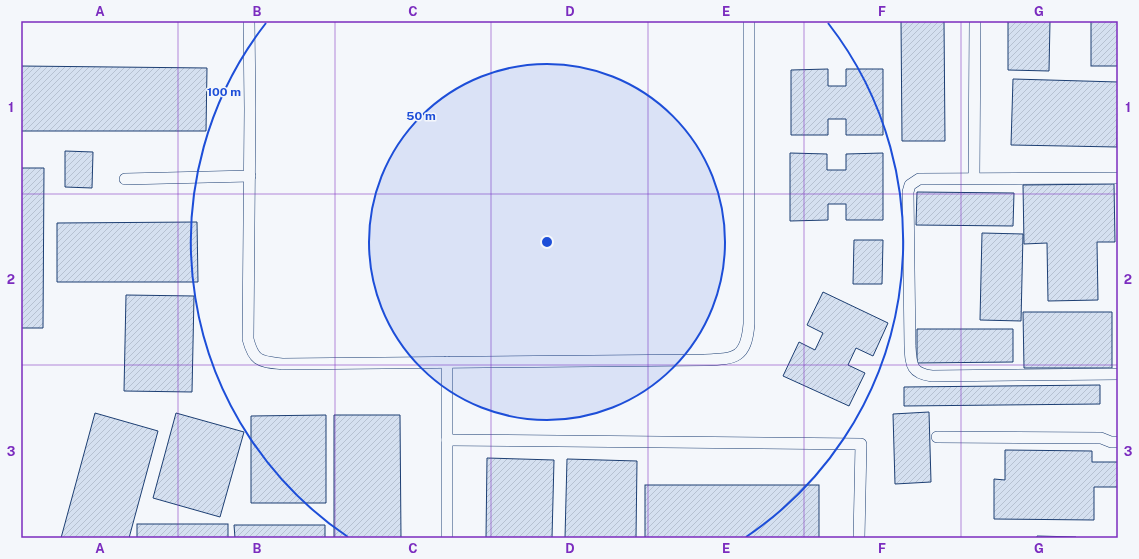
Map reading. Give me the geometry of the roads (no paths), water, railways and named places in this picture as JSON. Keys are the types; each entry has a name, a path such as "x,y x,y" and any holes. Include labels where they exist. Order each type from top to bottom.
{"lane":[{"path":"249,21 250,176 248,339 251,352 258,359 265,362 282,364 712,360 727,359 737,355 744,348 748,338 749,324 748,21"},
{"path":"974,178 975,21"},
{"path":"125,179 250,176"},
{"path":"1118,178 919,179 910,185 908,192 910,346 911,362 916,371 922,375 932,376 1118,374"},
{"path":"446,362 447,538"},
{"path":"937,437 1101,438 1111,442 1118,442"},
{"path":"447,440 861,444 859,538"}]}
